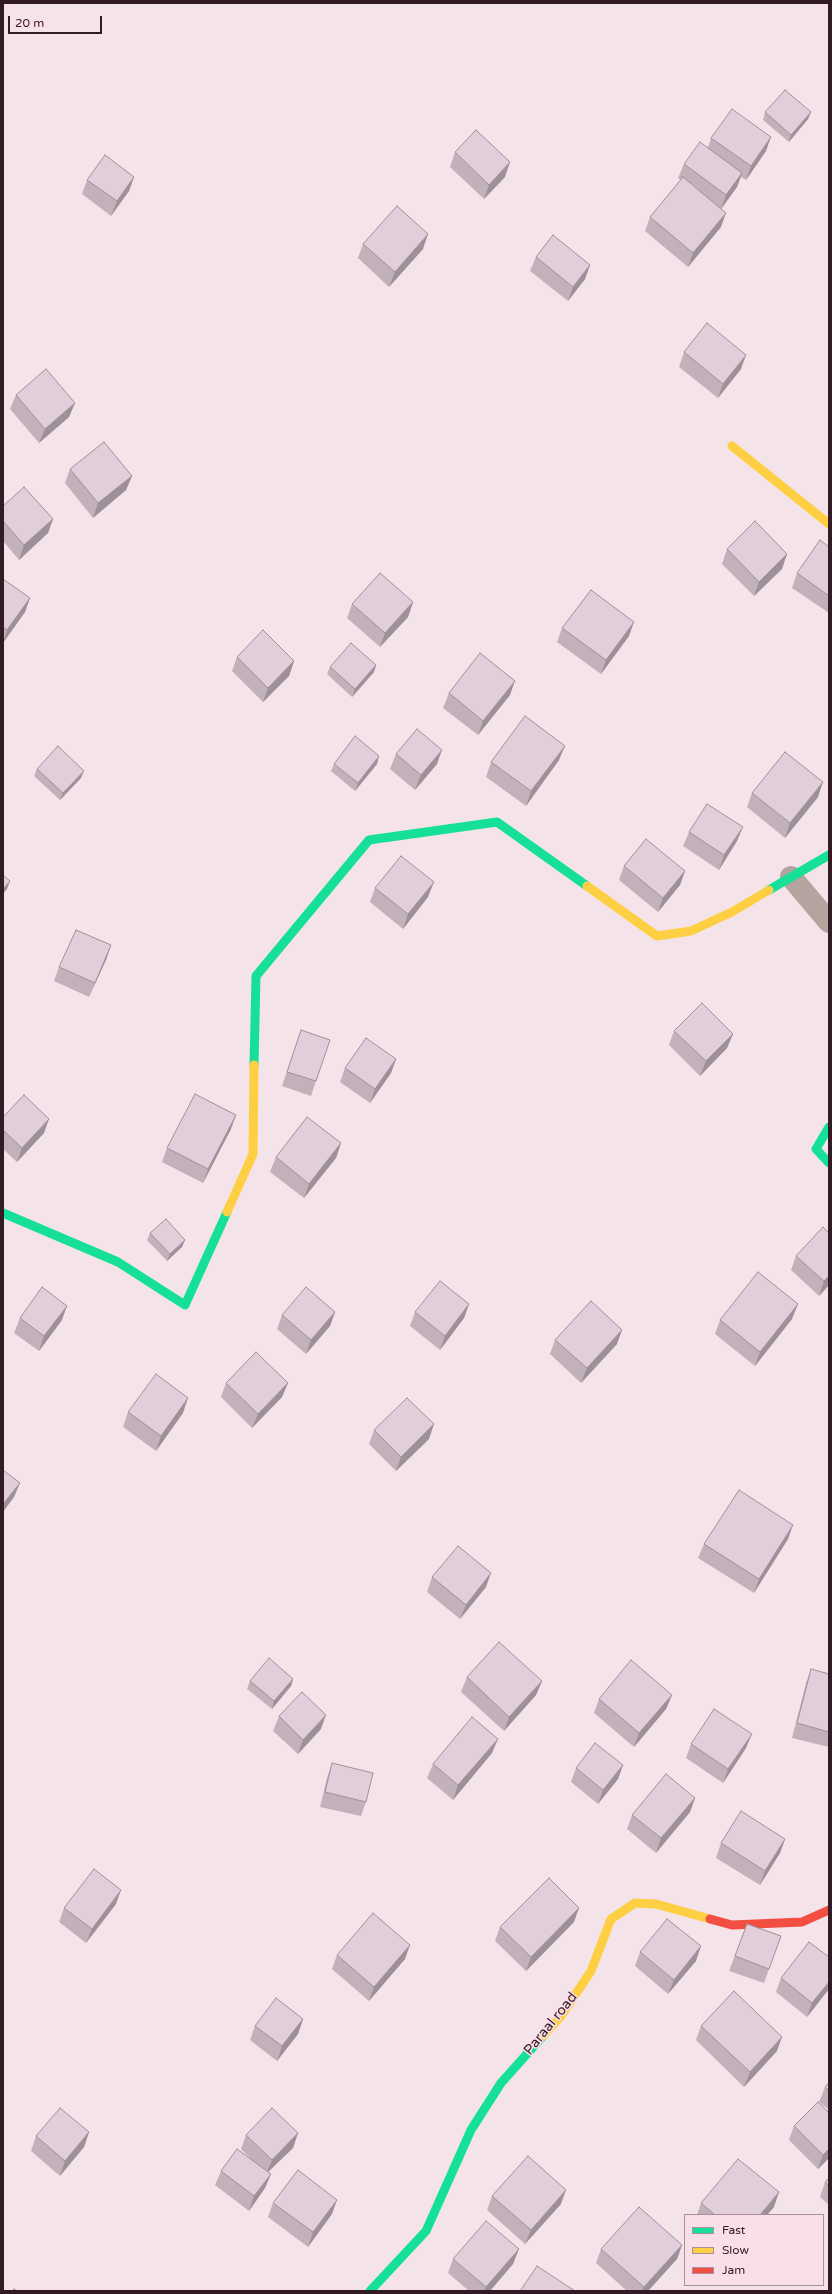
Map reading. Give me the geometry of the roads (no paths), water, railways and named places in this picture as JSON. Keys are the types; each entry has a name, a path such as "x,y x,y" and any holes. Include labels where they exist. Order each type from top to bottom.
{"street":[{"path":"732,446 829,524"},
{"path":"3,1213 118,1262 185,1305 253,1154 256,976 369,840 497,822 657,936 690,931 732,912 829,856"},
{"path":"791,877 829,922"},
{"path":"829,1127 816,1149 829,1163"},
{"name":"Paraal road","path":"370,2291 426,2231 470,2130 501,2083 566,2009 591,1970 611,1919 635,1903 656,1904 732,1925 802,1922 829,1910"}]}
